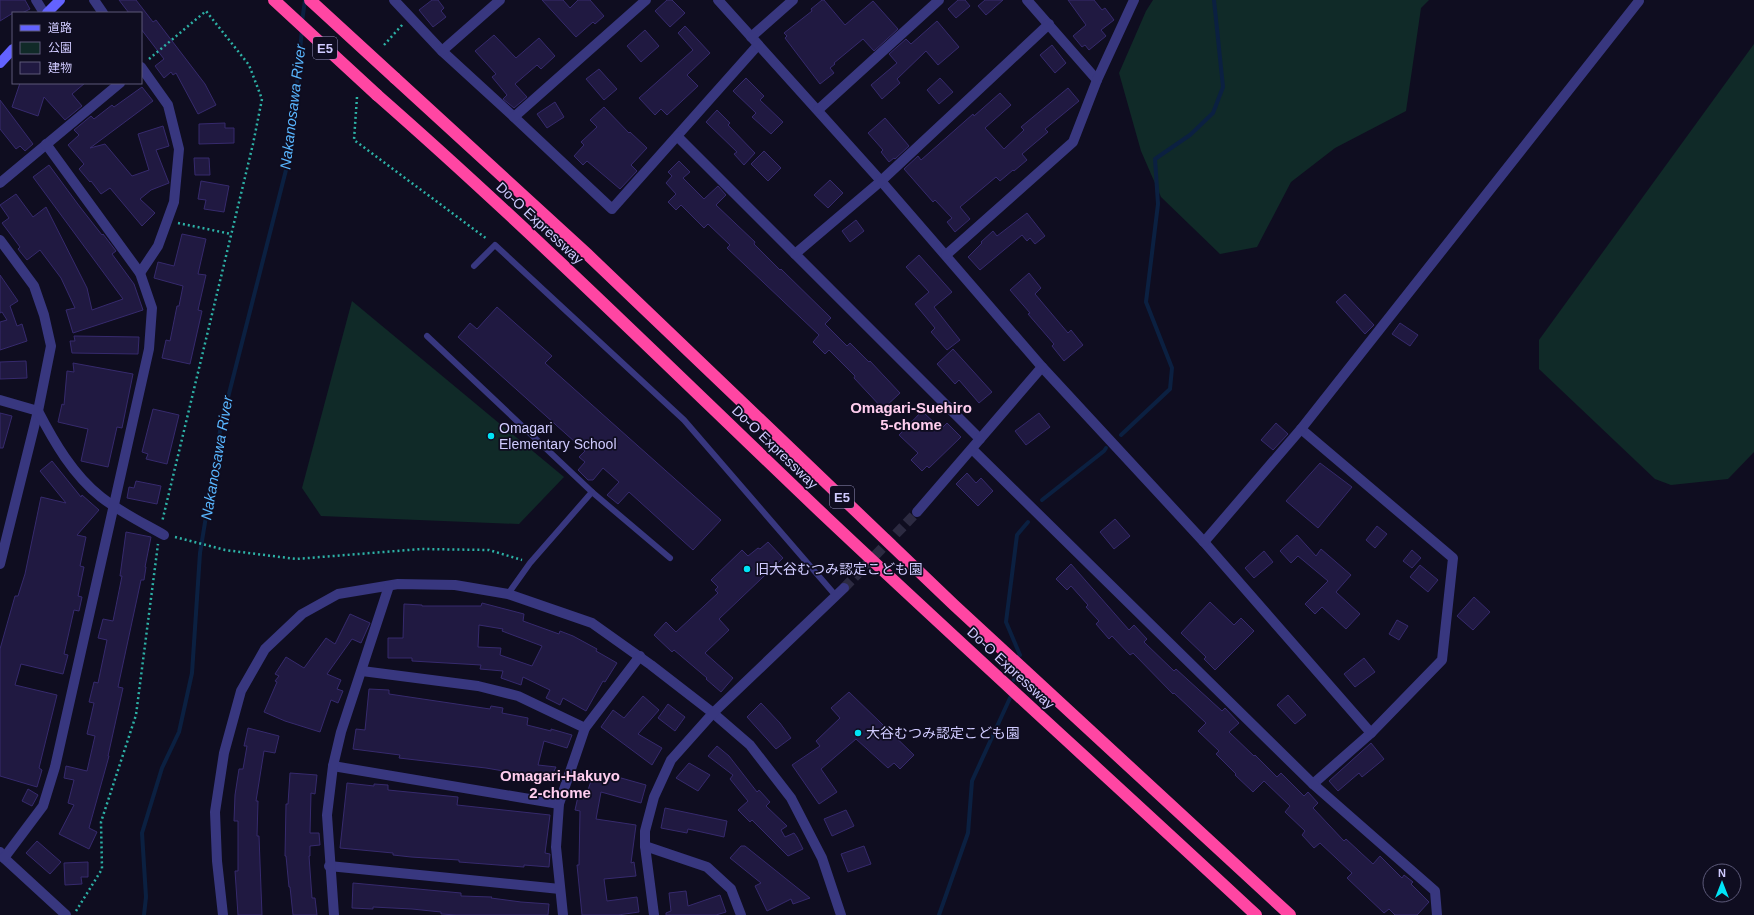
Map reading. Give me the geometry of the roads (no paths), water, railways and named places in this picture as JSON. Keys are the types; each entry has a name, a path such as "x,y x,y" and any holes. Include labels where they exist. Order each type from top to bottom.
{"highway":[{"name":"Do-O Expressway","path":"274,0 577,278 827,518 1256,915"},
{"name":"Do-O Expressway","path":"310,0 587,254 954,605 1290,915"}],"street":[{"path":"36,0 43,12"},
{"path":"48,12 60,0"},
{"path":"94,0 102,12"},
{"path":"394,0 442,52 612,209 678,137 754,41 793,0"},
{"path":"442,52 500,0"},
{"path":"514,117 646,0"},
{"path":"718,0 882,181 1042,367 1204,542 1371,733"},
{"path":"818,110 940,0"},
{"path":"1027,0 1097,80"},
{"path":"946,255 1073,142 1097,80 1134,0"},
{"path":"1204,542 1301,429 1639,1"},
{"path":"796,254 882,181 1049,24"},
{"path":"0,63 12,50"},
{"path":"140,273 158,246 174,202 178,149 168,105 144,64"},
{"path":"0,183 119,84"},
{"path":"678,137 980,439"},
{"path":"46,144 140,273 152,308 149,349 115,507 55,767 43,806 2,855 66,915"},
{"path":"0,240 34,286 44,315 51,346 38,411 0,564"},
{"path":"917,512 1042,367"},
{"path":"0,400 38,411 53,440 82,479 100,496 115,507 162,533"},
{"path":"1301,429 1453,558 1442,660 1371,733 1313,784"},
{"path":"972,448 1313,784 1435,891 1437,915"},
{"path":"223,915 217,861 215,812 224,753 241,690 265,649 302,614 338,594 398,584 455,585 508,594 592,624 640,656 713,713 750,745 791,798 822,858 841,915"},
{"path":"334,915 327,815 333,766 341,732 389,586"},
{"path":"654,915 645,846 645,831 654,797 671,760 713,713 844,588"},
{"path":"562,915 556,847 559,804 585,728 640,656"},
{"path":"362,670 478,686 518,696 585,728"},
{"path":"333,766 559,804"},
{"path":"645,846 707,867 731,889 741,915"},
{"path":"330,866 560,889"}],"lane":[{"path":"474,266 495,245 684,420 836,596"},
{"path":"427,336 592,492 670,558"},
{"path":"508,594 530,563 592,492"}],"waterway":[{"name":"Nakanosawa River","path":"302,22 305,0"},
{"path":"1121,435 1170,389 1172,368 1146,302 1158,204 1155,159 1190,135 1213,113 1223,87 1214,0"},
{"name":"Nakanosawa River","path":"144,915 146,897 142,833 162,768 179,732 192,673 200,553 221,425 287,166 293,129 302,29"},
{"path":"1042,500 1106,448"},
{"path":"1020,655 1006,622 1017,535 1028,522"},
{"path":"1014,680 1016,673"},
{"path":"939,915 968,833 972,781 1010,698"}],"tunnel":[{"path":"844,588 917,512"}],"place":[{"name":"Omagari Elementary School","path":"491,436"},
{"name":"旧大谷むつみ認定こども園","path":"747,569"},
{"name":"大谷むつみ認定こども園","path":"858,733"}],"district":[{"name":"Omagari-Suehiro 5-chome","path":"911,416"},
{"name":"Omagari-Hakuyo 2-chome","path":"560,784"}]}
